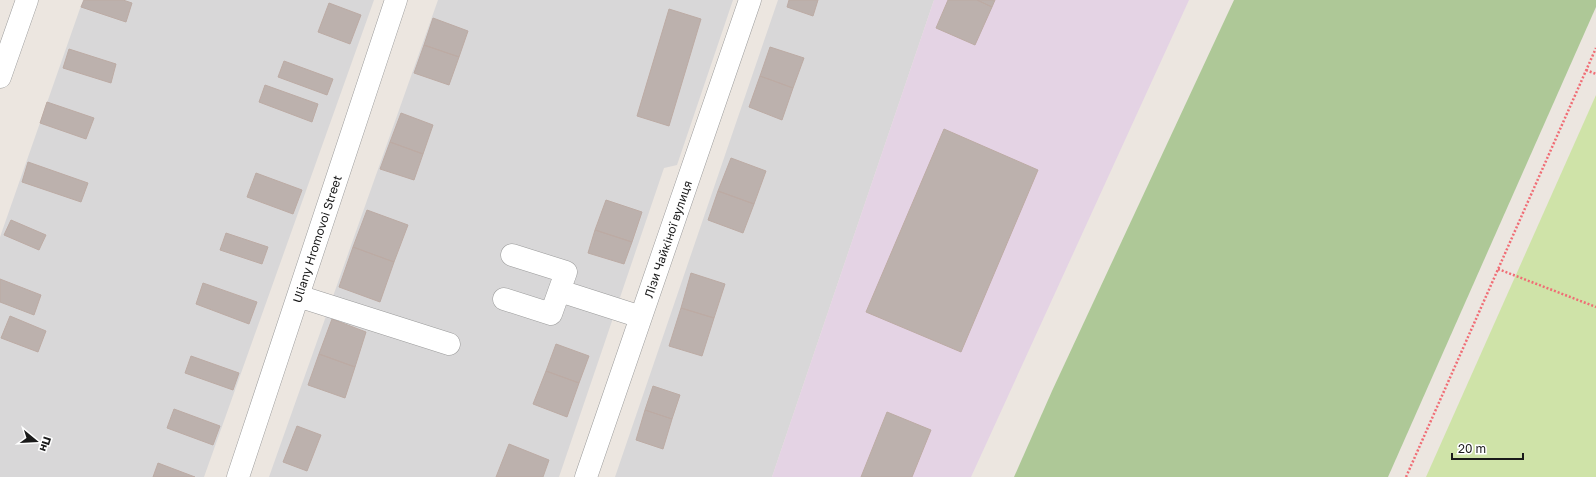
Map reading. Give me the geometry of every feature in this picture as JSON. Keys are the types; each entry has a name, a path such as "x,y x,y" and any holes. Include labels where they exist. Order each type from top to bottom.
{"street":[{"path":"0,77 27,0"},
{"name":"Uliany Hromovoi Street","path":"238,477 396,0"},
{"name":"Лізи Чайкіної вулиця","path":"586,477 750,0"},
{"path":"504,299 551,314 566,272 512,255"},
{"path":"560,291 641,317"},
{"path":"298,296 449,344"}],"path":[{"path":"1406,477 1596,48"},
{"path":"1586,70 1596,74"},
{"path":"1498,269 1596,307"}],"shaded area":[{"path":"83,0 374,0 204,477 0,477 0,237"},
{"path":"438,0 733,0 677,165 664,168 559,477 269,477"},
{"path":"778,0 934,0 772,477 615,477"},
{"path":"934,0 1189,0 971,477 772,477"}],"green space":[{"path":"1234,0 1596,0 1596,7 1388,477 1014,477 1052,391"},
{"path":"1596,95 1596,477 1426,477"}],"building":[{"path":"84,0 123,0 132,3 126,22 81,7"},
{"path":"789,0 818,0 813,16 787,7"},
{"path":"948,0 977,0 992,7 975,45 936,28"},
{"path":"977,0 995,0 992,7"},
{"path":"329,3 361,15 350,44 318,32"},
{"path":"669,9 701,19 669,126 637,116"},
{"path":"433,18 468,31 459,57 424,45"},
{"path":"424,45 459,57 449,85 414,73"},
{"path":"770,47 804,58 793,88 760,76"},
{"path":"69,49 116,64 111,83 63,68"},
{"path":"284,61 333,79 327,95 278,77"},
{"path":"760,76 793,88 782,120 749,107"},
{"path":"265,85 318,104 312,122 259,102"},
{"path":"47,102 94,118 86,139 40,123"},
{"path":"401,113 433,125 423,154 390,142"},
{"path":"944,129 1038,170 961,352 866,312"},
{"path":"390,142 423,154 414,180 380,169"},
{"path":"731,158 766,171 754,204 718,191"},
{"path":"28,162 88,183 81,202 22,182"},
{"path":"256,173 302,190 293,214 247,197"},
{"path":"718,191 754,204 743,233 708,220"},
{"path":"606,200 642,212 632,242 595,230"},
{"path":"367,210 408,225 394,262 353,247"},
{"path":"11,220 46,235 39,250 4,235"},
{"path":"595,230 632,242 624,264 588,253"},
{"path":"226,233 268,247 262,264 220,250"},
{"path":"353,247 394,262 380,302 339,287"},
{"path":"691,273 725,284 714,318 681,308"},
{"path":"0,279 41,295 34,315 0,302"},
{"path":"203,283 257,302 249,324 196,304"},
{"path":"681,308 714,318 702,356 669,346"},
{"path":"10,316 46,331 38,352 1,338"},
{"path":"332,319 366,332 355,367 319,354"},
{"path":"556,344 589,356 579,383 546,371"},
{"path":"319,354 355,367 345,398 308,385"},
{"path":"191,356 239,373 233,390 185,373"},
{"path":"546,371 579,383 567,417 533,404"},
{"path":"653,386 680,395 672,419 645,410"},
{"path":"174,409 220,426 213,445 167,428"},
{"path":"645,410 672,419 663,449 636,440"},
{"path":"887,412 931,430 912,477 861,477"},
{"path":"297,426 321,435 307,471 283,462"},
{"path":"509,444 549,460 543,477 496,477"},
{"path":"158,463 195,477 153,477"}]}
